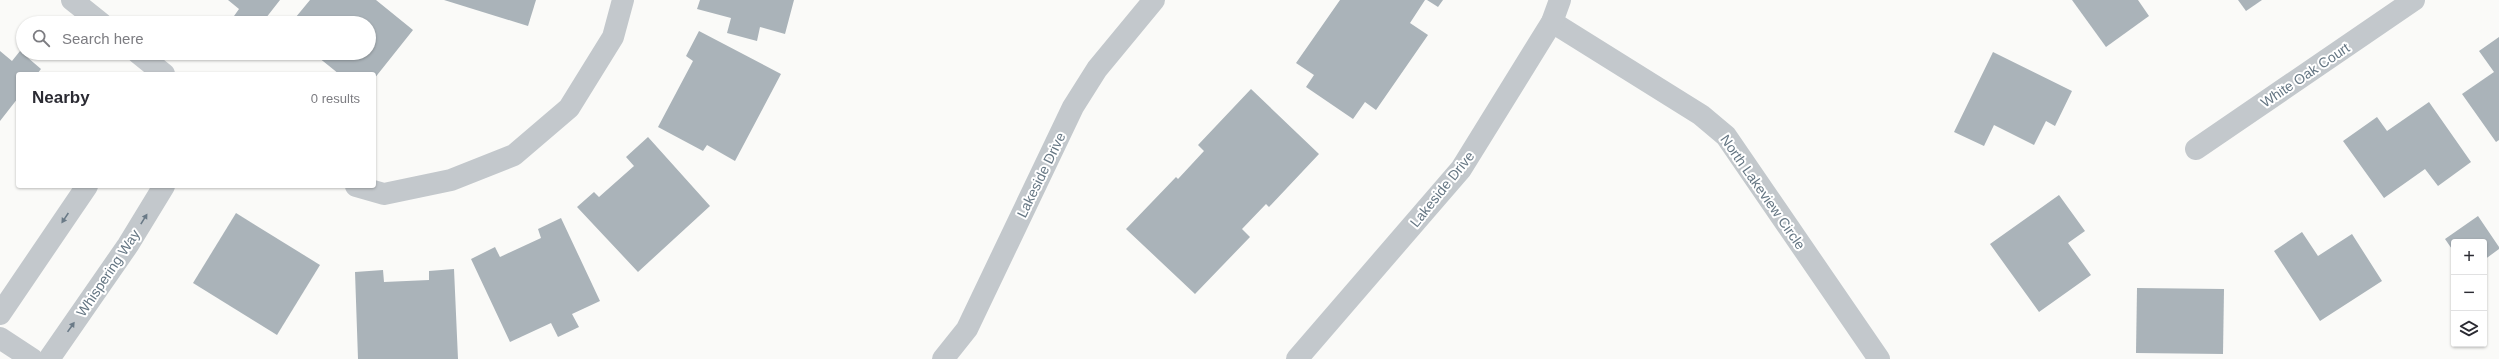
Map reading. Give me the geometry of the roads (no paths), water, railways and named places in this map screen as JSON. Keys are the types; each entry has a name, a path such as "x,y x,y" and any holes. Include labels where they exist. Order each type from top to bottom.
{"street":[{"path":"72,0 93,16"},
{"path":"363,188 384,194 451,180 514,155 569,108 613,37 623,0"},
{"name":"Lakeside Drive","path":"943,359 967,329 1073,107 1097,69 1154,0"},
{"name":"Lakeside Drive","path":"1297,359 1461,169 1552,22 1560,0"},
{"name":"White Oak Court","path":"2196,149 2414,0"},
{"name":"North Lakeview Circle","path":"1552,22 1701,114 1726,136 1879,359"},
{"path":"147,60 162,72"},
{"path":"0,314 86,188"},
{"name":"Whispering Way","path":"49,359 128,245 163,188"},
{"path":"0,338 32,359"}]}
